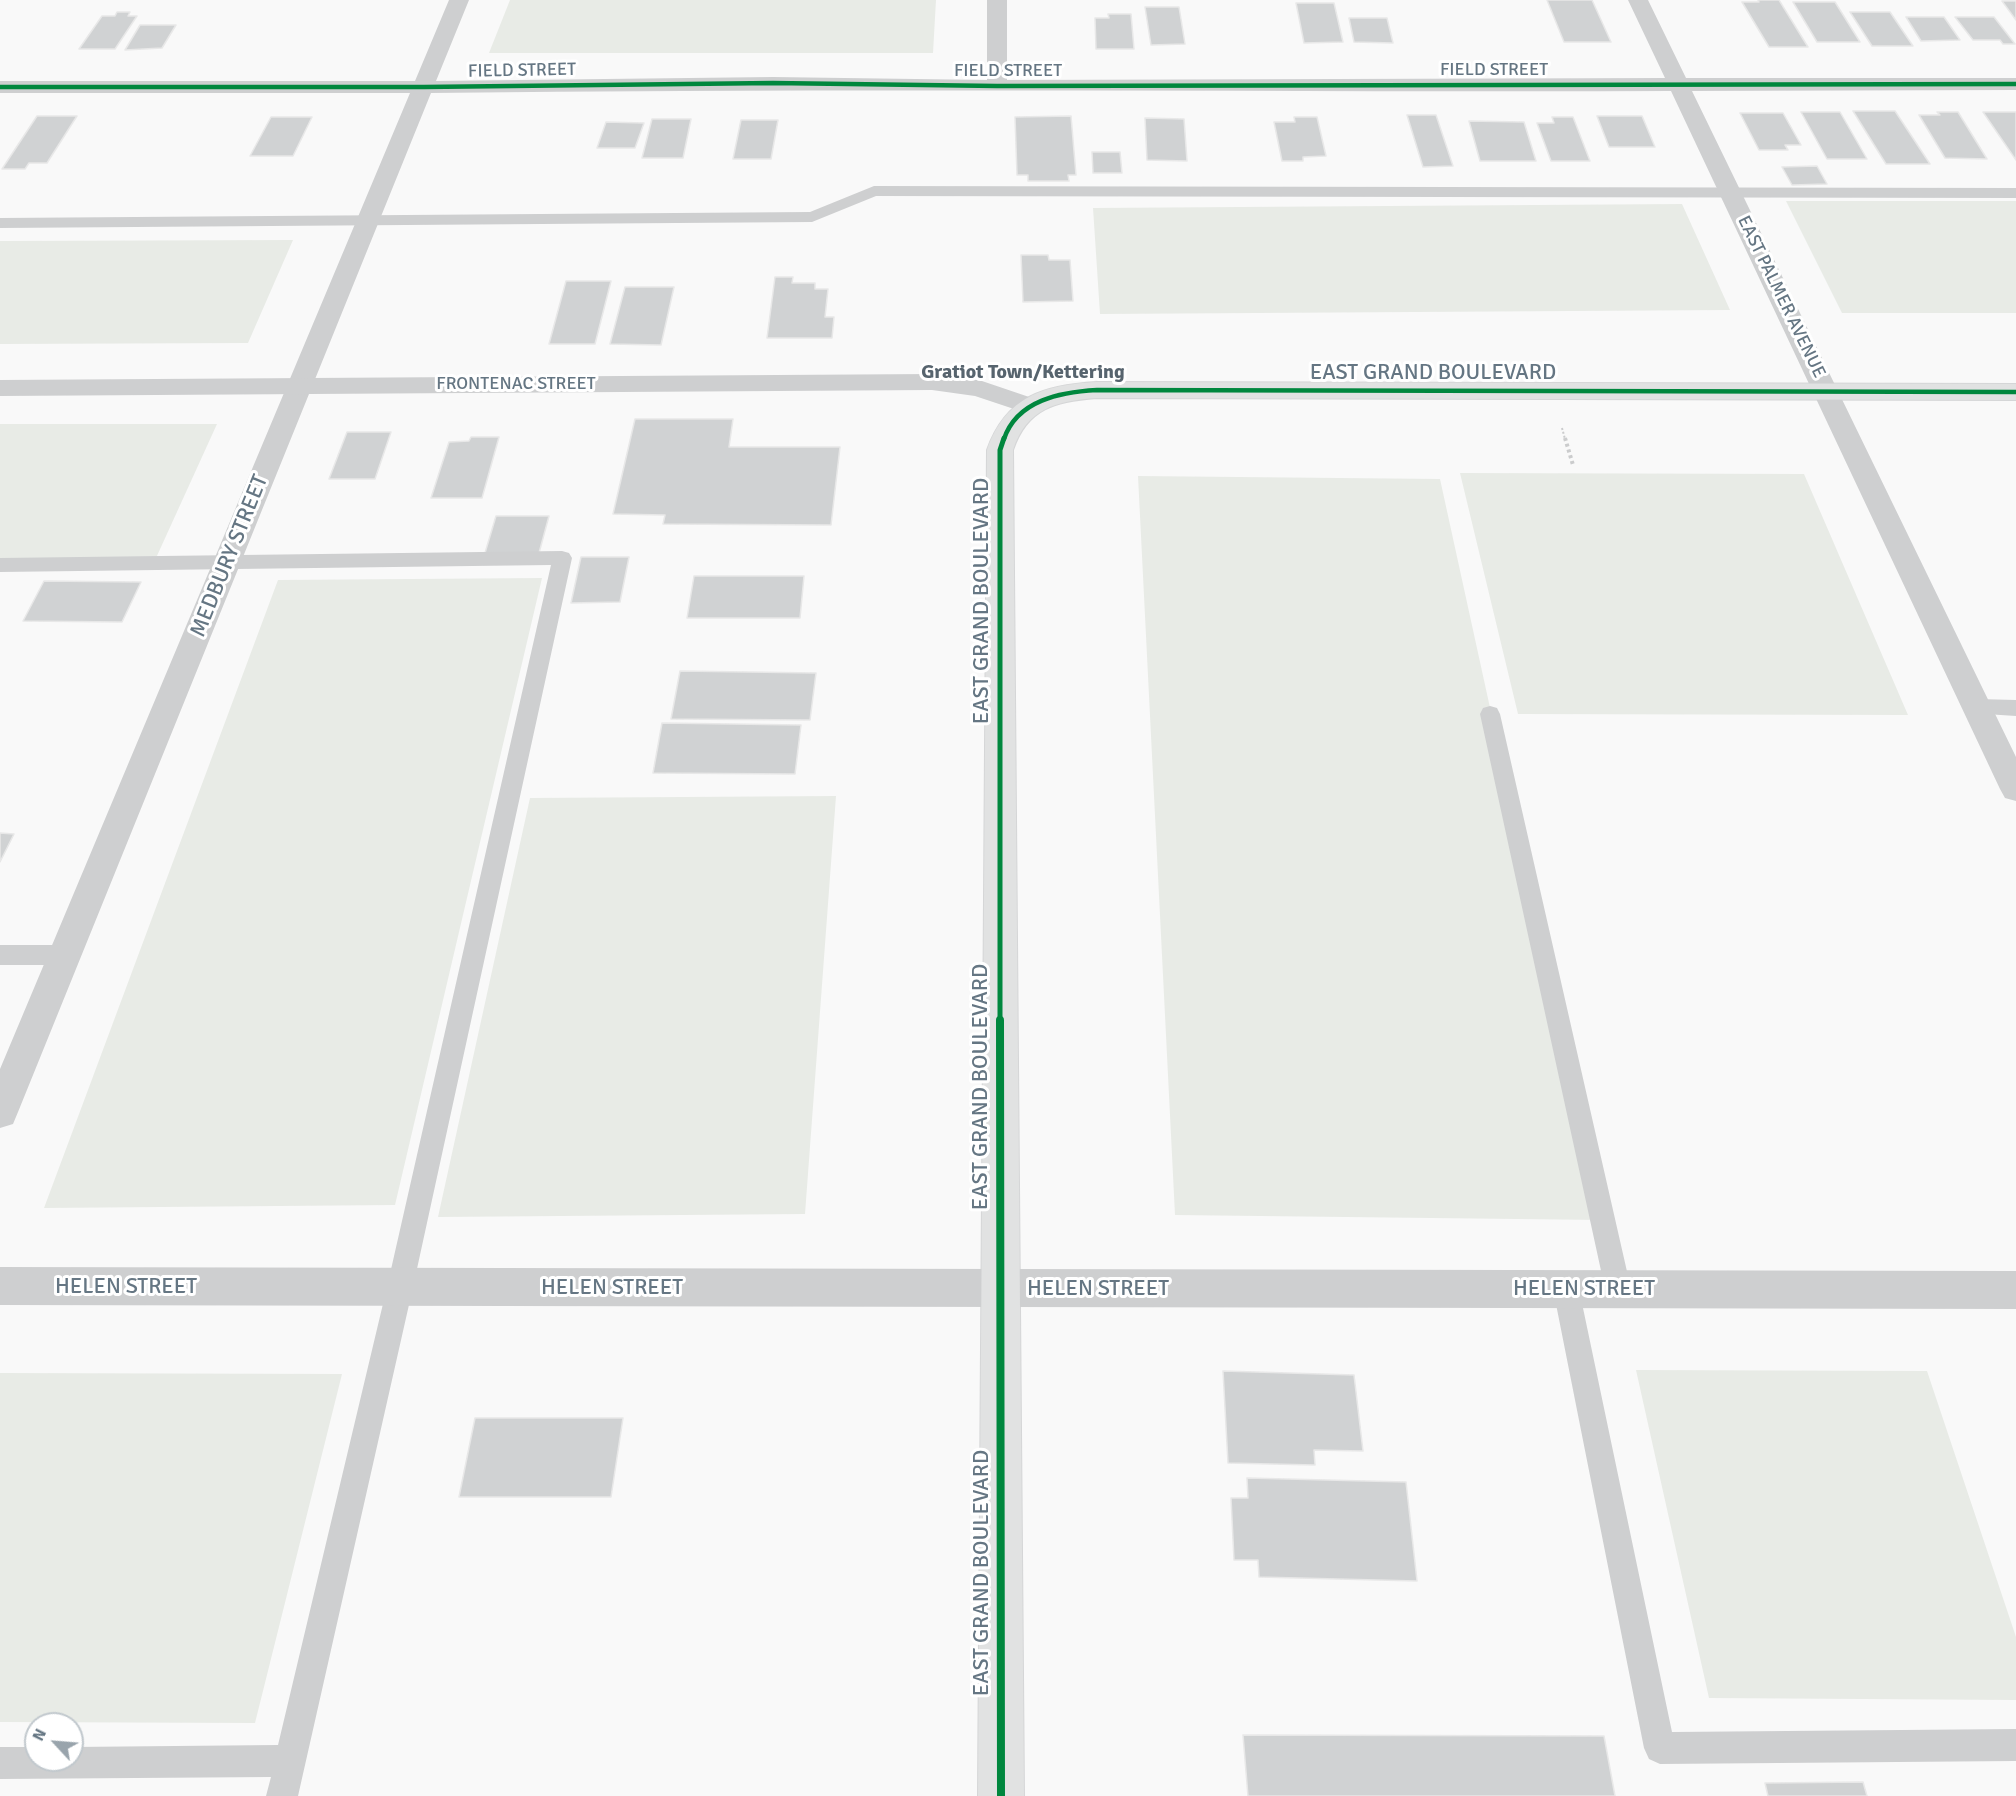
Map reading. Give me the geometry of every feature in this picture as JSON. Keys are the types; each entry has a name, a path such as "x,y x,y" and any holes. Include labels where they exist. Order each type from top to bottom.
{"main road":[{"name":"EAST GRAND BOULEVARD","path":"1001,1796 1000,450 1003,438 1014,419 1029,406 1056,394 1097,390 2016,392"}],"street":[{"name":"MEDBURY STREET","path":"0,1112 459,0"},
{"path":"997,0 997,86"},
{"name":"EAST PALMER AVENUE","path":"1638,0 2016,789"},
{"name":"FIELD STREET","path":"0,87 424,87 773,83 997,86 2016,84"},
{"name":"FRONTENAC STREET","path":"0,388 932,382 979,388 1029,406"},
{"name":"HELEN STREET","path":"0,1287 2016,1290"}],"lane":[{"path":"0,223 812,217 874,191 2016,193"},
{"path":"0,565 561,558 400,1287 282,1796"},
{"path":"1977,707 2016,708"},
{"path":"1490,714 1618,1289"},
{"path":"0,955 65,955"},
{"path":"1566,1290 1660,1748 2016,1745"},
{"path":"0,1763 290,1761"}],"path":[{"path":"1561,425 1573,465"}],"shaded area":[{"path":"510,0 936,0 933,53 489,53"},
{"path":"1786,201 2016,201 2016,313 1842,313"},
{"path":"1682,204 1730,310 1100,314 1093,208"},
{"path":"293,240 248,343 0,344 0,241"},
{"path":"0,424 217,424 156,558 0,558"},
{"path":"1460,473 1804,474 1908,715 1518,714"},
{"path":"1138,476 1440,479 1602,1220 1175,1215"},
{"path":"542,578 395,1205 44,1208 278,580"},
{"path":"836,796 805,1214 438,1217 530,798"},
{"path":"1636,1370 1927,1371 2016,1637 2016,1700 1709,1698"},
{"path":"0,1373 342,1374 255,1723 84,1722 84,1712 24,1712 24,1722 0,1722"}],"building":[{"path":"1547,0 1592,0 1611,42 1564,42"},
{"path":"1758,0 1779,0 1808,47 1769,47 1742,2 1759,2"},
{"path":"2002,1 2016,1 2016,20"},
{"path":"1793,2 1835,2 1860,42 1817,42"},
{"path":"1296,3 1334,3 1343,42 1304,43"},
{"path":"1145,7 1179,7 1185,44 1151,45"},
{"path":"117,12 130,12 128,16 137,16 115,49 79,49 102,16 115,16"},
{"path":"1850,12 1890,12 1913,46 1872,46"},
{"path":"1108,14 1131,14 1134,49 1096,49 1095,18 1109,18"},
{"path":"1906,17 1944,17 1960,40 1921,41"},
{"path":"1955,17 1994,17 2015,44 2003,44 2000,40 1973,40"},
{"path":"1349,18 1387,18 1393,43 1354,42"},
{"path":"140,25 176,25 162,48 125,50"},
{"path":"1853,111 1895,111 1930,164 1886,164"},
{"path":"1801,112 1840,112 1867,159 1827,159"},
{"path":"1937,112 1958,112 1987,159 1945,158 1919,115 1940,115"},
{"path":"1983,112 2016,112 2016,160"},
{"path":"1740,113 1783,113 1801,145 1785,145 1788,150 1759,150"},
{"path":"1407,115 1436,115 1453,166 1423,167"},
{"path":"37,116 77,116 47,163 29,163 25,169 2,169"},
{"path":"1071,116 1076,175 1068,175 1069,181 1028,181 1028,175 1017,175 1015,117"},
{"path":"1597,116 1642,116 1655,147 1609,147"},
{"path":"271,117 312,117 293,156 250,156"},
{"path":"1294,117 1317,117 1326,156 1303,157 1303,161 1282,161 1274,122 1295,122"},
{"path":"1552,117 1573,117 1590,161 1551,161 1537,123 1554,123"},
{"path":"1145,118 1184,119 1187,161 1147,160"},
{"path":"652,119 691,119 683,158 642,158"},
{"path":"741,120 778,120 771,159 733,159"},
{"path":"1469,121 1524,122 1536,161 1480,161"},
{"path":"606,122 644,123 635,148 597,148"},
{"path":"1092,152 1120,152 1122,173 1093,173"},
{"path":"1817,166 1827,184 1792,185 1782,167"},
{"path":"1021,255 1048,255 1049,260 1070,260 1073,301 1023,302"},
{"path":"775,277 793,277 792,283 815,283 815,289 828,289 825,317 834,317 832,338 767,338"},
{"path":"566,281 611,281 595,344 549,344"},
{"path":"625,287 674,287 661,345 610,344"},
{"path":"635,419 733,419 729,447 840,447 831,525 663,524 665,515 613,514"},
{"path":"347,432 391,432 375,479 329,479"},
{"path":"471,437 499,437 482,498 431,498 449,442 469,441"},
{"path":"496,516 549,516 539,553 485,553"},
{"path":"581,557 629,557 620,602 571,603"},
{"path":"694,576 804,576 800,618 687,618"},
{"path":"44,581 141,582 122,622 23,621"},
{"path":"680,671 816,673 810,720 671,719"},
{"path":"662,723 801,725 795,774 653,773"},
{"path":"0,833 14,834 0,862"},
{"path":"1223,1371 1354,1375 1363,1451 1314,1450 1315,1465 1228,1463"},
{"path":"475,1418 623,1418 611,1497 459,1497"},
{"path":"1247,1478 1406,1482 1417,1581 1259,1577 1258,1560 1234,1560 1231,1498 1248,1498"},
{"path":"1243,1735 1604,1736 1615,1796 1248,1796"},
{"path":"1863,1782 1867,1796 1768,1796 1765,1783"}],"cycle path":[{"path":"0,87 424,87 773,83 997,86 2016,84"},
{"path":"1001,1796 1000,450 1014,421 1024,411 1050,397 1097,390 2016,392"}],"district":[{"name":"Gratiot Town/Kettering","path":"1023,373"}]}
